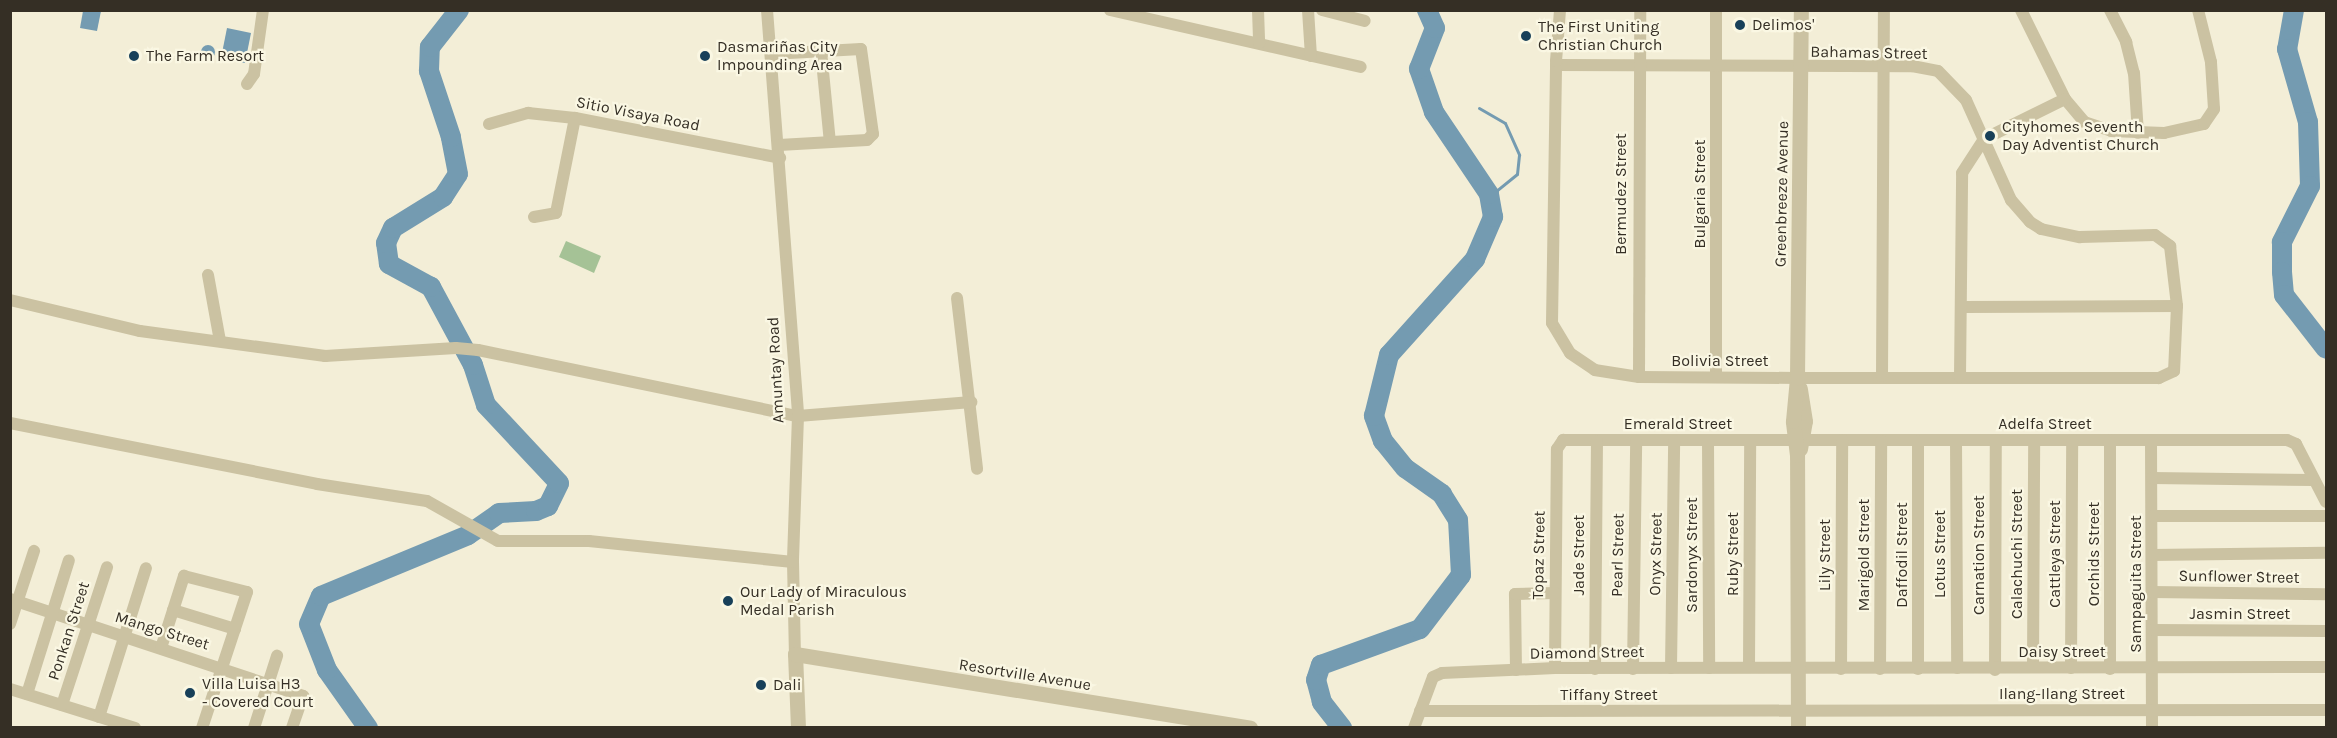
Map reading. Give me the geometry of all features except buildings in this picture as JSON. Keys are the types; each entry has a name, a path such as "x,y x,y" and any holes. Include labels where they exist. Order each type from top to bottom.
{"street":[{"path":"247,84 254,74 263,10"},
{"name":"Amuntay Road","path":"767,10 798,416 793,562 798,728"},
{"path":"1110,10 1361,67"},
{"path":"1258,10 1259,43"},
{"path":"1308,10 1311,56"},
{"path":"1322,10 1365,21"},
{"name":"Bolivia Street","path":"1560,10 1556,65 1552,323 1560,342 1583,363 1607,374 1639,377 2170,376"},
{"name":"Bermudez Street","path":"1639,377 1638,68 1640,10"},
{"name":"Bulgaria Street","path":"1716,10 1716,377"},
{"name":"Greenbreeze Avenue","path":"1798,728 1798,444 1804,403 1797,378 1801,10"},
{"path":"1882,376 1884,10"},
{"path":"2021,10 2065,99 2084,122 2097,129 2138,133 2185,130 2204,123 2214,109 2208,39 2198,10"},
{"path":"2110,10 2126,42 2134,73 2138,133"},
{"path":"821,51 830,142"},
{"path":"771,54 864,51 873,134 867,140 779,145"},
{"name":"Bahamas Street","path":"1556,65 1638,68 1926,67 1938,71 1966,100 2011,200 2020,213 2041,229 2080,237 2155,235 2163,239 2174,254 2177,306 2177,364 2170,376"},
{"path":"1960,377 1963,307 1962,173 1984,139 2065,99"},
{"name":"Sitio Visaya Road","path":"489,124 528,113 575,118 780,158"},
{"path":"534,217 556,213 575,118"},
{"path":"208,275 220,341"},
{"path":"957,298 971,402 977,469"},
{"path":"10,300 140,331 325,356 456,348 478,350 798,416 971,402"},
{"path":"1963,307 2177,306"},
{"path":"10,423 317,484 412,497 459,517 498,541 589,541 793,562"},
{"name":"Adelfa Street","path":"1798,444 1842,440 2292,441 2313,480"},
{"name":"Lily Street","path":"1841,669 1842,440"},
{"name":"Lotus Street","path":"1956,440 1957,668"},
{"name":"Carnation Street","path":"1995,670 1996,440"},
{"name":"Calachuchi Street","path":"2033,667 2034,440"},
{"name":"Cattleya Street","path":"2071,668 2072,440"},
{"name":"Orchids Street","path":"2110,440 2110,669"},
{"name":"Sampaguita Street","path":"2151,440 2152,728"},
{"name":"Jade Street","path":"1595,669 1597,441"},
{"name":"Pearl Street","path":"1633,669 1636,441"},
{"name":"Onyx Street","path":"1671,668 1674,441"},
{"name":"Sardonyx Street","path":"1708,441 1709,668"},
{"name":"Emerald Street","path":"1558,443 1750,441 1798,444"},
{"name":"Ruby Street","path":"1749,667 1750,441"},
{"name":"Marigold Street","path":"1880,669 1881,441"},
{"name":"Daffodil Street","path":"1918,441 1918,669"},
{"name":"Topaz Street","path":"1555,668 1558,443"},
{"path":"2152,478 2313,480 2326,502"},
{"path":"2152,516 2326,516"},
{"path":"10,624 14,601 34,551"},
{"path":"2152,555 2326,553"},
{"path":"27,694 54,614 69,560"},
{"name":"Ponkan Street","path":"62,705 90,625 107,567"},
{"path":"99,717 146,568"},
{"path":"161,648 184,576 247,592 202,728"},
{"name":"Sunflower Street","path":"2152,592 2326,594"},
{"path":"1516,670 1515,594 1555,593"},
{"name":"Mango Street","path":"14,601 269,682 303,696 292,728"},
{"path":"173,610 235,629"},
{"name":"Jasmin Street","path":"2152,630 2326,631"},
{"name":"Resortville Avenue","path":"795,654 1251,728"},
{"path":"254,728 277,656"},
{"name":"Daisy Street","path":"1797,668 1995,670 2033,667 2326,668"},
{"name":"Diamond Street","path":"1414,728 1437,675 1555,668 1797,668"},
{"path":"10,689 135,728"},
{"name":"Ilang-Ilang Street","path":"1798,711 2326,710"},
{"name":"Tiffany Street","path":"1420,711 1798,711"}],"green space":[{"path":"566,241 601,256 594,273 559,257"}],"water":[{"path":"83,11 101,11 97,31 80,28"},
{"path":"227,28 251,33 245,63 221,58"},
{"path":"208,45 213,47 215,52 213,57 208,59 203,57 201,52 203,47"}],"waterway":[{"path":"368,728 327,670 309,624 321,596 468,535 499,513 536,511 548,506 559,483 486,405 473,365 431,287 389,264 386,243 393,228 443,197 458,174 451,137 429,71 430,47 459,10"},
{"path":"1342,728 1322,702 1316,680 1321,665 1420,629 1461,575 1458,520 1442,494 1405,468 1383,441 1374,416 1389,355 1475,259 1493,217 1489,194 1434,112 1419,69 1435,28 1427,10"},
{"path":"2294,10 2287,49 2308,122 2310,186 2282,242 2284,295 2326,349"},
{"path":"1479,108 1505,123 1519,155 1517,174 1497,190 1491,205"}],"place":[{"name":"Delimos'","path":"1740,25"},
{"name":"The First Uniting Christian Church","path":"1526,36"},
{"name":"The Farm Resort","path":"134,56"},
{"name":"Dasmariñas City Impounding Area","path":"705,56"},
{"name":"Cityhomes Seventh Day Adventist Church","path":"1990,136"},
{"name":"Our Lady of Miraculous Medal Parish","path":"728,601"},
{"name":"Dali","path":"761,685"},
{"name":"Villa Luisa H3 - Covered Court","path":"190,693"}]}
